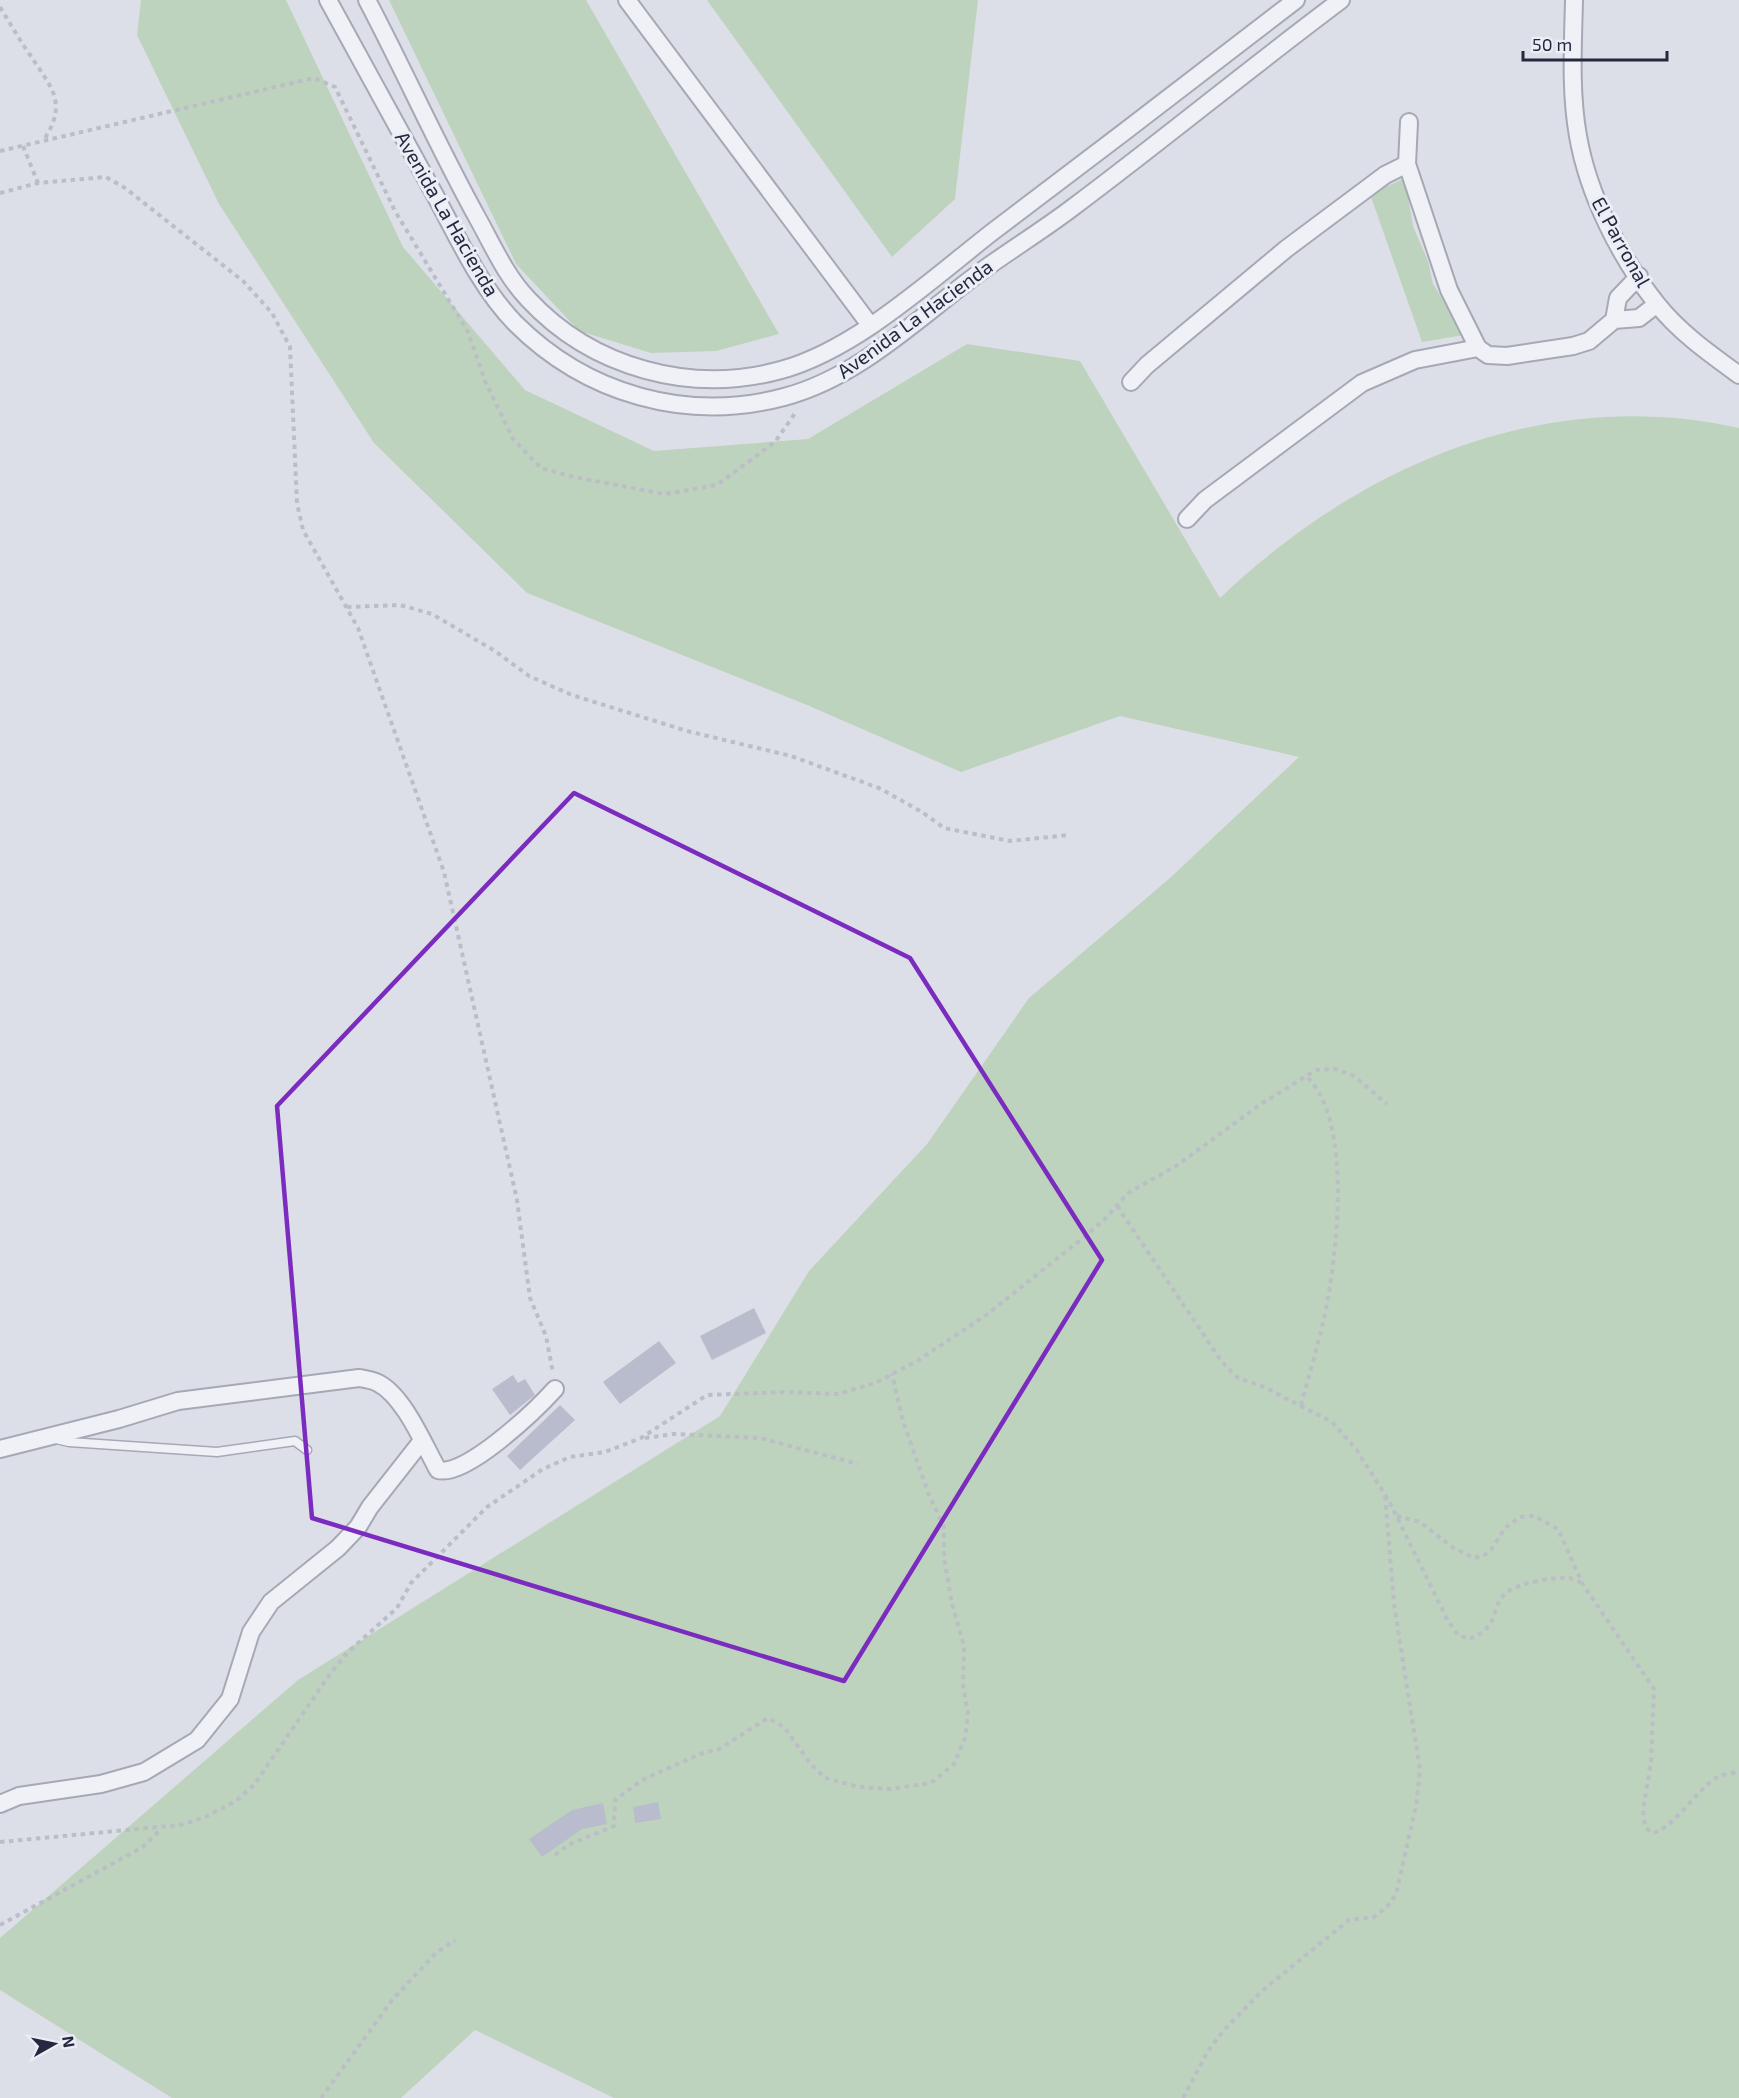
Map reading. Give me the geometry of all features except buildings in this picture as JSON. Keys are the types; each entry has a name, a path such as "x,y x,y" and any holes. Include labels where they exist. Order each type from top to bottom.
{"street":[{"name":"Avenida La Hacienda","path":"328,0 465,250 496,301 512,320 550,354 610,387 667,403 716,407 787,396 829,380 864,360 984,269 1071,208 1341,0"},
{"name":"Avenida La Hacienda","path":"367,0 450,170 510,278 534,305 568,334 614,360 640,369 712,380 784,370 829,351 870,325 1296,0"},
{"path":"627,0 870,325"},
{"name":"El Parronal","path":"1574,0 1571,45 1573,90 1580,146 1591,188 1603,216 1657,304 1698,345 1739,375"},
{"path":"1409,122 1407,164 1449,290 1478,348 1488,354 1507,356 1573,346 1590,341 1614,320 1639,318 1657,304"},
{"path":"1131,382 1146,365 1286,249 1385,175 1407,164"},
{"path":"1614,320 1618,298 1639,276"},
{"path":"1187,519 1205,500 1362,383 1414,360 1478,348"},
{"path":"0,1449 178,1401 360,1378 378,1383 392,1395 413,1423 421,1442 438,1470 455,1470 529,1416 555,1389"},
{"path":"0,1804 19,1796 102,1784 144,1772 196,1740 230,1699 251,1632 271,1602 338,1548 421,1442"}],"lane":[{"path":"47,1436 69,1442 217,1452 295,1441 307,1450"}],"path":[{"path":"0,7 51,84 57,106 55,124 43,141"},
{"path":"0,151 314,78 335,87"},
{"path":"23,146 38,183"},
{"path":"0,193 38,183 106,177 125,188 243,281 272,313 290,347 297,503 303,530 358,628 444,872 517,1200 530,1298 546,1336 555,1389"},
{"path":"346,607 400,605 432,614 495,651 529,676 572,695 687,731 790,756 879,788 922,812 944,828 1010,841 1069,835"},
{"path":"0,1842 48,1835 162,1828 203,1818 236,1801 254,1785 330,1674 348,1652 397,1608 411,1583 487,1508 543,1469 561,1461 605,1452 642,1438 706,1395 784,1392 838,1394 875,1383 985,1316 1083,1238 1128,1193 1176,1166 1261,1104 1317,1070 1336,1069 1354,1076 1387,1104"},
{"path":"1300,1405 1328,1299 1337,1215 1334,1131 1315,1084 1306,1076"},
{"path":"1116,1206 1137,1233 1222,1362 1238,1378 1300,1405 1332,1422 1356,1449 1385,1494 1433,1593 1458,1635 1469,1639 1483,1633 1494,1620 1506,1593 1519,1587 1542,1580 1569,1578 1582,1583"},
{"path":"555,1855 568,1845 614,1826 615,1800 642,1780 700,1754 719,1749 768,1718 784,1727 810,1763 825,1778 859,1787 890,1790 921,1786 931,1783 954,1764 965,1738 968,1714 963,1685 964,1646 952,1604 946,1569 944,1527 929,1495 903,1421 892,1374"},
{"path":"642,1438 674,1434 760,1438 858,1464"},
{"path":"1184,2098 1208,2051 1224,2030 1263,1990 1349,1920 1374,1917 1387,1907 1396,1894 1416,1806 1420,1770 1394,1605 1385,1494"},
{"path":"1396,1516 1420,1522 1452,1546 1474,1558 1483,1556 1491,1550 1510,1522 1520,1517 1534,1516 1558,1529 1582,1583 1654,1689 1651,1762 1643,1809 1646,1826 1650,1832 1655,1834 1666,1828 1695,1795 1717,1777 1739,1772"},
{"path":"0,1925 143,1847 162,1828"},
{"path":"321,2098 393,1999 436,1953 454,1940"}],"highlighted area":[{"path":"574,793 910,958 1102,1260 844,1681 312,1518 277,1106"}],"green space":[{"path":"141,0 286,0 403,247 525,390 654,451 808,439 967,344 1080,361 1220,598 1274,551 1332,509 1394,474 1459,447 1526,428 1596,418 1667,418 1739,428 1739,2098 614,2098 475,2030 401,2098 172,2098 0,1990 0,1938 298,1680 720,1416 809,1271 927,1144 1029,998 1170,878 1299,757 1120,716 961,772 807,705 527,593 374,443 219,204 137,35"},
{"path":"389,0 586,0 779,334 716,351 651,353 579,331 516,264"},
{"path":"707,0 978,0 955,199 892,257"},
{"path":"1405,178 1413,226 1428,261 1433,284 1464,335 1422,342 1370,194"}]}
